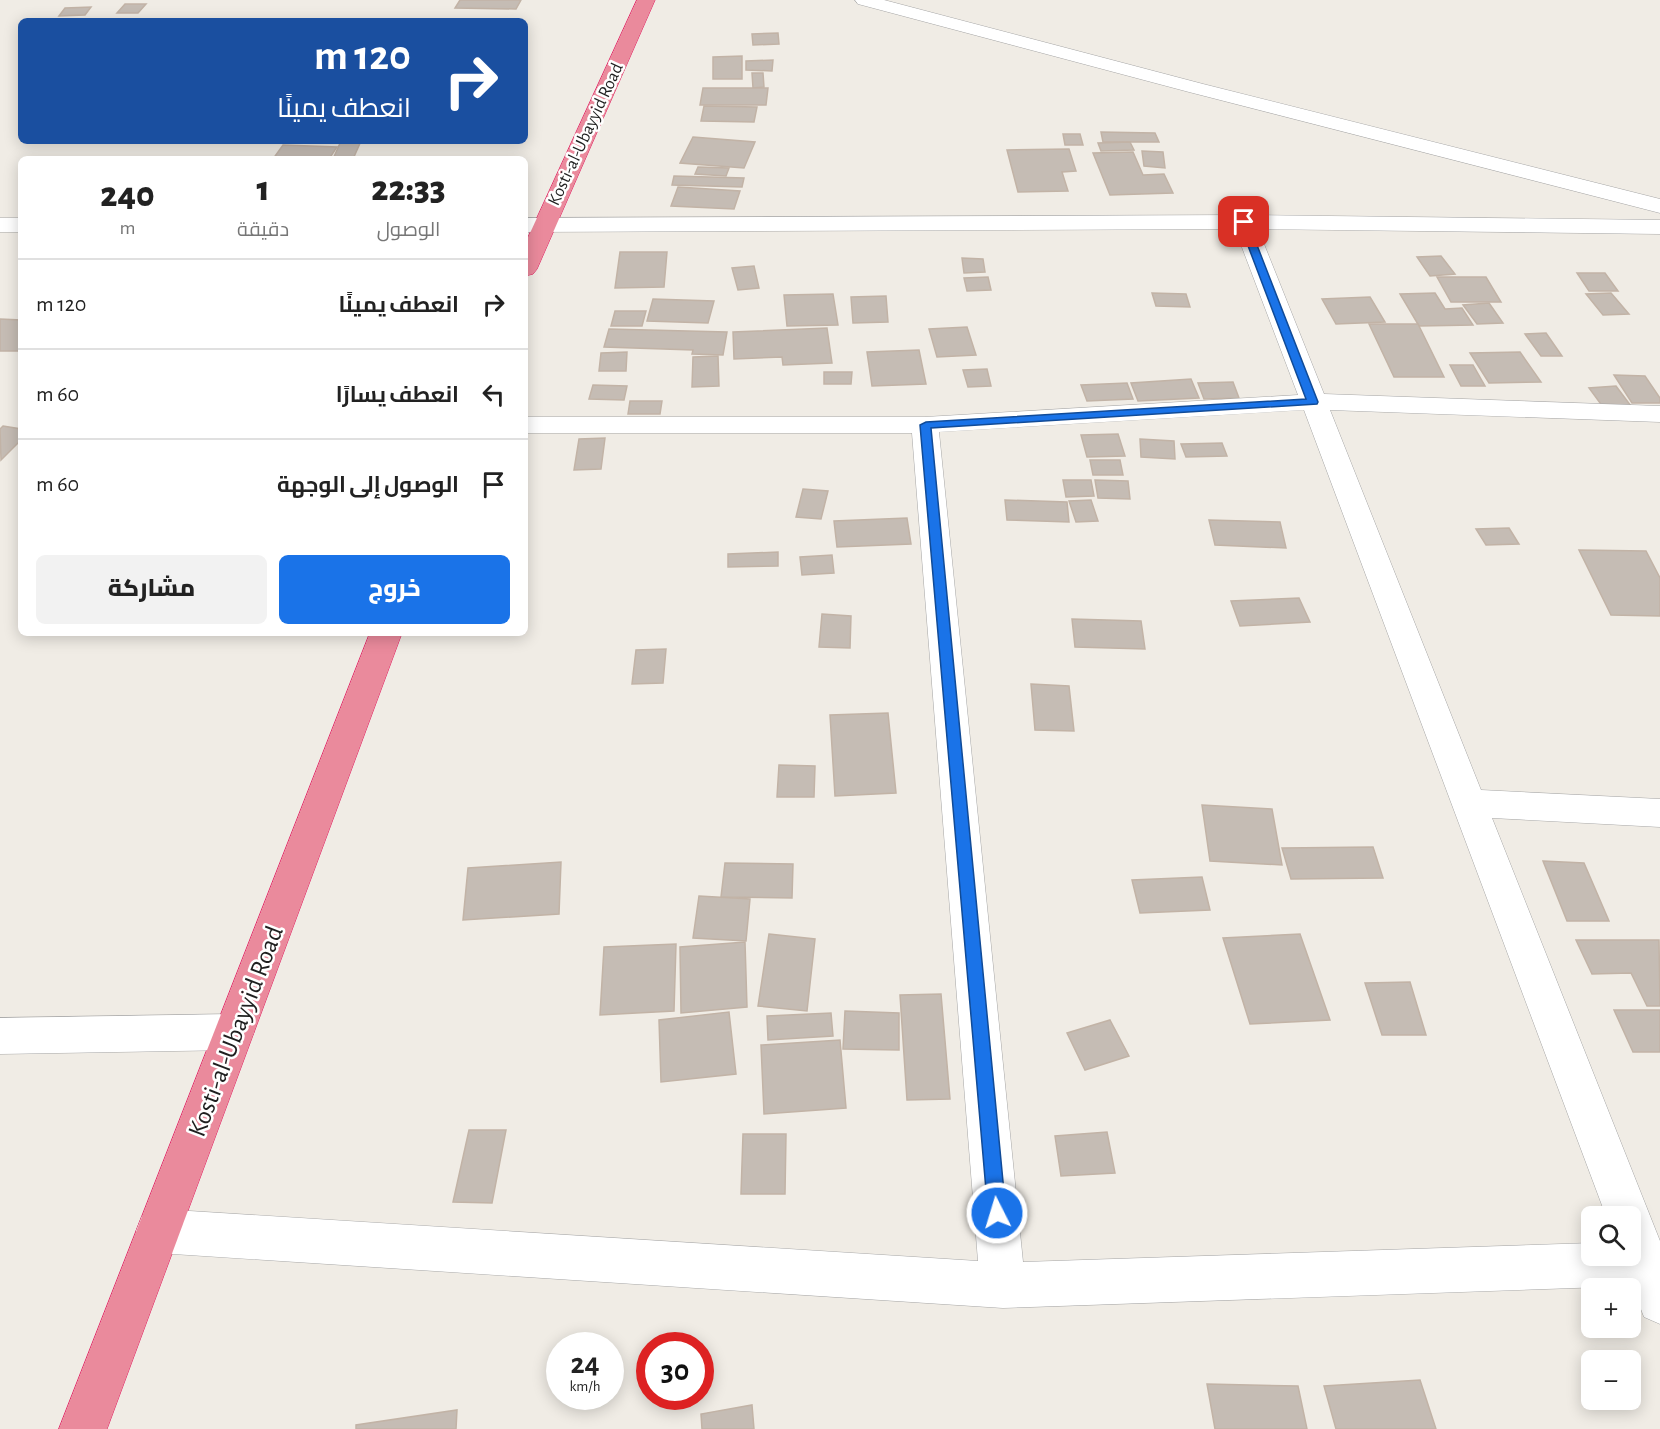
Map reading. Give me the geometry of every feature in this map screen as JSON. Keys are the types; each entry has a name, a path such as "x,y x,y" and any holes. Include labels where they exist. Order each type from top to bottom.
{"highway":[{"name":"Kosti-al-Ubayyid Road","path":"528,254 534,225 646,0"},
{"name":"Kosti-al-Ubayyid Road","path":"83,1429 386,636"}],"street":[{"path":"864,0 1207,91 1660,206"},
{"path":"534,225 1244,222 1660,227"},
{"path":"1244,222 1624,1206"},
{"path":"0,225 18,225"},
{"path":"528,425 926,425 1313,402 1660,414"},
{"path":"926,425 1003,1285"},
{"path":"1468,803 1660,813"},
{"path":"0,1036 234,1032"},
{"path":"158,1231 1003,1285 1649,1263"}],"building":[{"path":"460,0 521,0 516,9 455,8"},
{"path":"125,4 146,4 138,13 117,13"},
{"path":"91,7 85,15 59,16 65,8"},
{"path":"778,33 779,44 753,45 752,34"},
{"path":"742,56 742,79 713,79 713,57"},
{"path":"773,60 772,71 746,70 746,61"},
{"path":"752,73 763,73 764,87 753,88"},
{"path":"703,88 768,88 766,105 700,105"},
{"path":"704,106 757,107 754,122 701,121"},
{"path":"1101,132 1155,133 1159,142 1103,142"},
{"path":"1063,134 1080,134 1083,145 1065,145"},
{"path":"693,137 755,142 744,168 680,163"},
{"path":"1130,142 1134,150 1101,151 1098,143"},
{"path":"340,144 360,144 354,156 334,156"},
{"path":"283,145 337,147 331,156 275,156"},
{"path":"1069,149 1076,171 1062,172 1068,191 1018,192 1007,150"},
{"path":"1142,151 1163,152 1165,168 1144,166"},
{"path":"1133,152 1143,175 1164,174 1173,193 1110,195 1093,153"},
{"path":"698,167 729,168 726,176 695,174"},
{"path":"674,176 744,178 742,187 672,185"},
{"path":"678,187 740,191 734,209 671,206"},
{"path":"620,252 667,252 664,287 615,288"},
{"path":"1441,256 1455,274 1430,276 1417,257"},
{"path":"962,258 983,259 985,272 964,273"},
{"path":"754,266 759,288 738,290 732,268"},
{"path":"1577,273 1605,273 1618,291 1589,291"},
{"path":"988,277 991,290 967,291 964,278"},
{"path":"1437,277 1486,277 1501,302 1451,302"},
{"path":"1152,293 1186,294 1190,307 1156,306"},
{"path":"1435,293 1445,309 1462,308 1473,325 1419,326 1400,294"},
{"path":"1611,293 1629,314 1603,315 1586,294"},
{"path":"833,294 838,325 787,326 784,295"},
{"path":"886,296 888,322 853,323 851,297"},
{"path":"1370,297 1385,322 1336,324 1322,299"},
{"path":"653,299 714,301 708,323 647,321"},
{"path":"1489,303 1503,323 1477,324 1463,305"},
{"path":"615,311 646,311 642,326 611,326"},
{"path":"0,319 18,320 18,351 0,351"},
{"path":"1369,324 1418,324 1444,377 1394,377"},
{"path":"967,327 976,355 937,357 929,329"},
{"path":"827,328 832,363 783,365 782,357 734,359 733,332"},
{"path":"609,329 727,332 723,355 692,354 693,350 604,347"},
{"path":"1546,333 1562,356 1541,356 1525,334"},
{"path":"919,350 926,384 872,386 867,352"},
{"path":"627,352 626,371 599,371 601,353"},
{"path":"1520,352 1541,382 1489,383 1470,353"},
{"path":"718,356 719,386 692,387 693,357"},
{"path":"1450,365 1473,365 1485,386 1461,386"},
{"path":"987,369 991,386 968,387 963,370"},
{"path":"824,372 852,372 851,384 824,384"},
{"path":"1614,375 1645,376 1660,398 1660,403 1632,403"},
{"path":"1191,379 1199,398 1138,401 1131,383"},
{"path":"1233,382 1239,398 1204,399 1198,383"},
{"path":"1127,383 1133,399 1087,401 1081,385"},
{"path":"593,385 627,386 624,400 589,399"},
{"path":"1616,386 1631,406 1603,407 1589,388"},
{"path":"630,401 662,401 660,414 628,414"},
{"path":"3,426 18,428 18,443 1,460 0,429"},
{"path":"1118,434 1125,456 1087,457 1081,435"},
{"path":"605,438 601,469 574,470 579,439"},
{"path":"1140,439 1174,441 1175,459 1141,457"},
{"path":"1222,443 1227,456 1186,457 1181,444"},
{"path":"1090,460 1120,460 1123,475 1093,475"},
{"path":"1063,480 1091,480 1094,496 1066,497"},
{"path":"1095,480 1128,481 1130,499 1098,498"},
{"path":"803,489 828,491 821,519 796,517"},
{"path":"1005,500 1067,502 1069,522 1007,520"},
{"path":"1091,500 1098,521 1076,522 1069,501"},
{"path":"907,518 911,544 837,547 834,521"},
{"path":"1209,520 1280,522 1286,548 1215,545"},
{"path":"1509,528 1519,544 1486,545 1476,529"},
{"path":"1579,550 1646,551 1660,578 1660,616 1611,615"},
{"path":"778,552 778,566 728,567 728,554"},
{"path":"832,555 834,573 802,575 800,557"},
{"path":"1299,598 1310,622 1240,626 1231,601"},
{"path":"822,614 851,616 850,648 819,647"},
{"path":"1072,619 1141,621 1145,649 1075,647"},
{"path":"666,649 663,683 632,684 636,650"},
{"path":"1031,684 1069,686 1074,731 1035,730"},
{"path":"888,713 896,793 835,796 830,715"},
{"path":"779,765 815,766 814,797 777,797"},
{"path":"1202,805 1272,809 1282,865 1210,861"},
{"path":"1373,847 1383,878 1291,879 1282,848"},
{"path":"1543,861 1584,863 1609,921 1567,921"},
{"path":"561,862 559,914 463,920 468,868"},
{"path":"725,863 793,864 792,898 721,897"},
{"path":"1202,877 1210,910 1140,913 1132,880"},
{"path":"699,896 750,899 746,941 693,938"},
{"path":"769,934 815,939 807,1011 758,1006"},
{"path":"1300,934 1330,1020 1250,1024 1223,938"},
{"path":"1576,940 1659,940 1660,1006 1647,1006 1631,973 1592,974"},
{"path":"745,942 747,1007 681,1013 680,947"},
{"path":"676,944 674,1011 600,1015 604,947"},
{"path":"1410,982 1426,1035 1382,1035 1365,983"},
{"path":"941,994 950,1099 907,1100 900,995"},
{"path":"1614,1010 1660,1010 1660,1052 1633,1052"},
{"path":"845,1011 899,1013 899,1050 843,1049"},
{"path":"729,1012 736,1074 661,1082 659,1020"},
{"path":"831,1013 833,1036 768,1040 767,1016"},
{"path":"1110,1020 1129,1056 1085,1070 1067,1033"},
{"path":"840,1040 846,1108 764,1114 761,1045"},
{"path":"469,1130 506,1130 492,1203 453,1202"},
{"path":"1107,1132 1115,1173 1061,1176 1055,1136"},
{"path":"743,1134 786,1134 785,1194 741,1194"},
{"path":"1420,1380 1436,1429 1336,1429 1324,1386"},
{"path":"1207,1384 1298,1386 1307,1429 1215,1429"},
{"path":"752,1405 754,1429 702,1429 701,1414"},
{"path":"457,1410 456,1429 356,1429 356,1425"}],"route":[{"path":"997,1213 926,425 1313,402 1244,222"}]}
